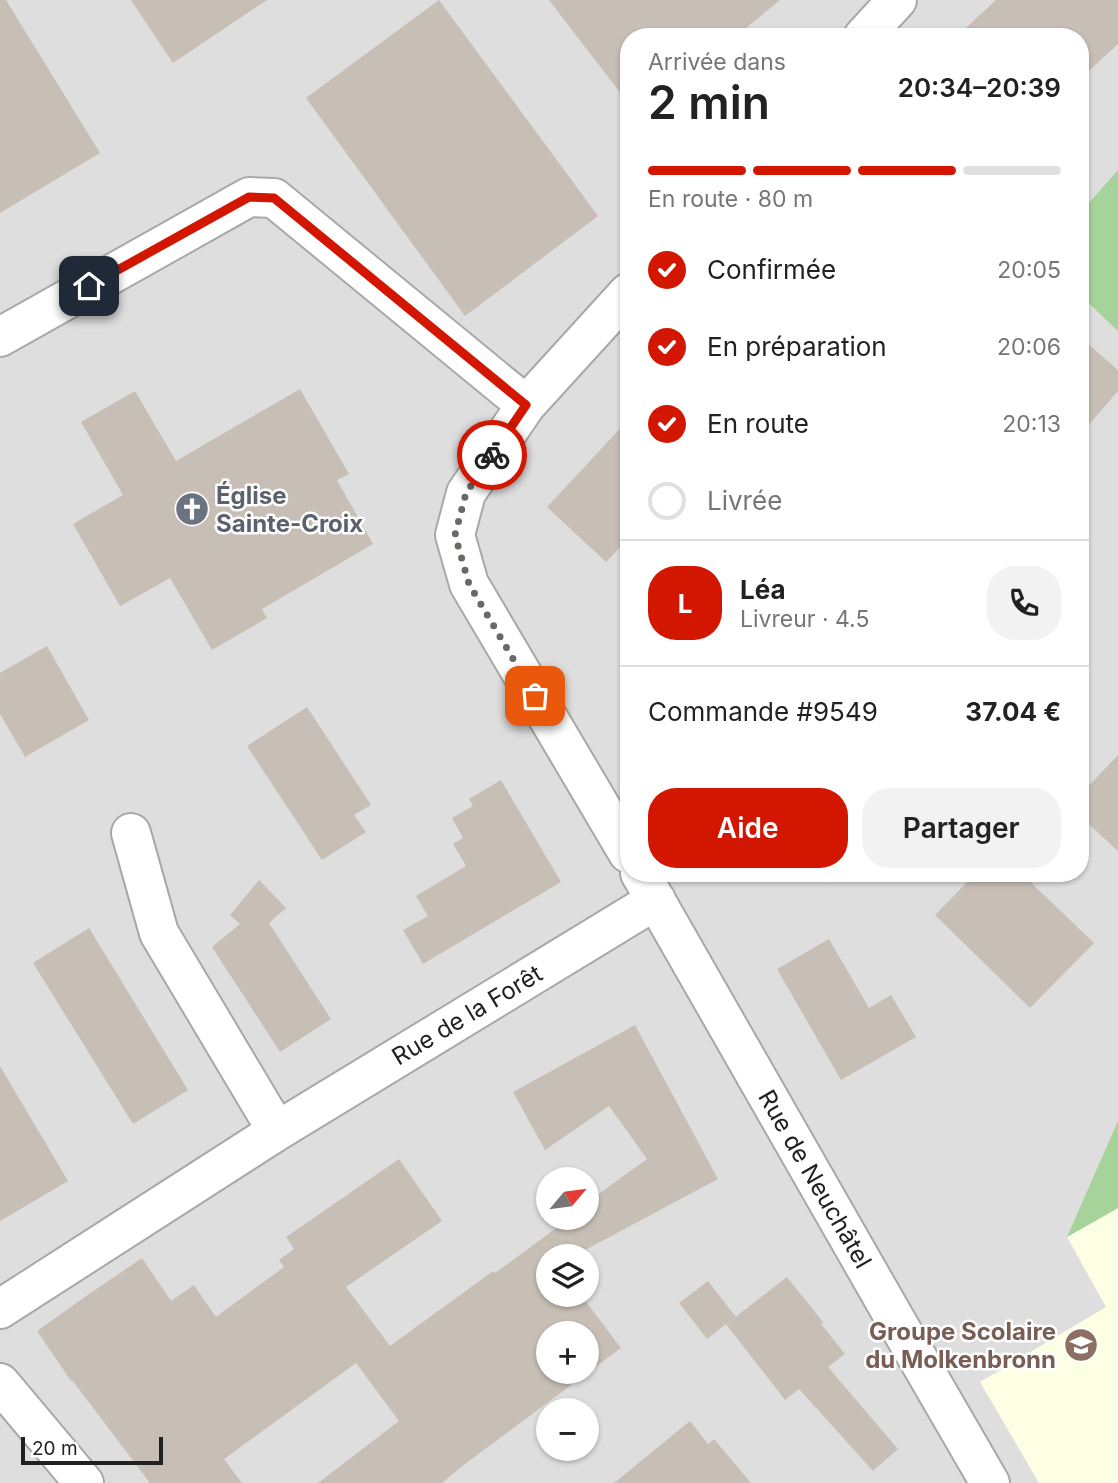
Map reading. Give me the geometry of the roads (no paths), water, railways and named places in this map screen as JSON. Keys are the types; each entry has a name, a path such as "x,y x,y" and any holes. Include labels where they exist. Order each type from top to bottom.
{"street":[{"path":"871,28 897,0"},
{"path":"0,337 249,197 274,198 526,405"},
{"path":"620,302 526,405 466,493 455,535 469,584 620,839"},
{"path":"131,833 159,933 277,1131"},
{"name":"Rue de la Forêt","path":"0,1309 277,1131 648,886"},
{"name":"Rue de Neuchâtel","path":"648,886 990,1483"},
{"path":"0,1383 84,1483"}],"place":[{"name":"Église Sainte-Croix","path":"192,509"},
{"name":"Groupe Scolaire du Molkenbronn","path":"1081,1345"}]}
